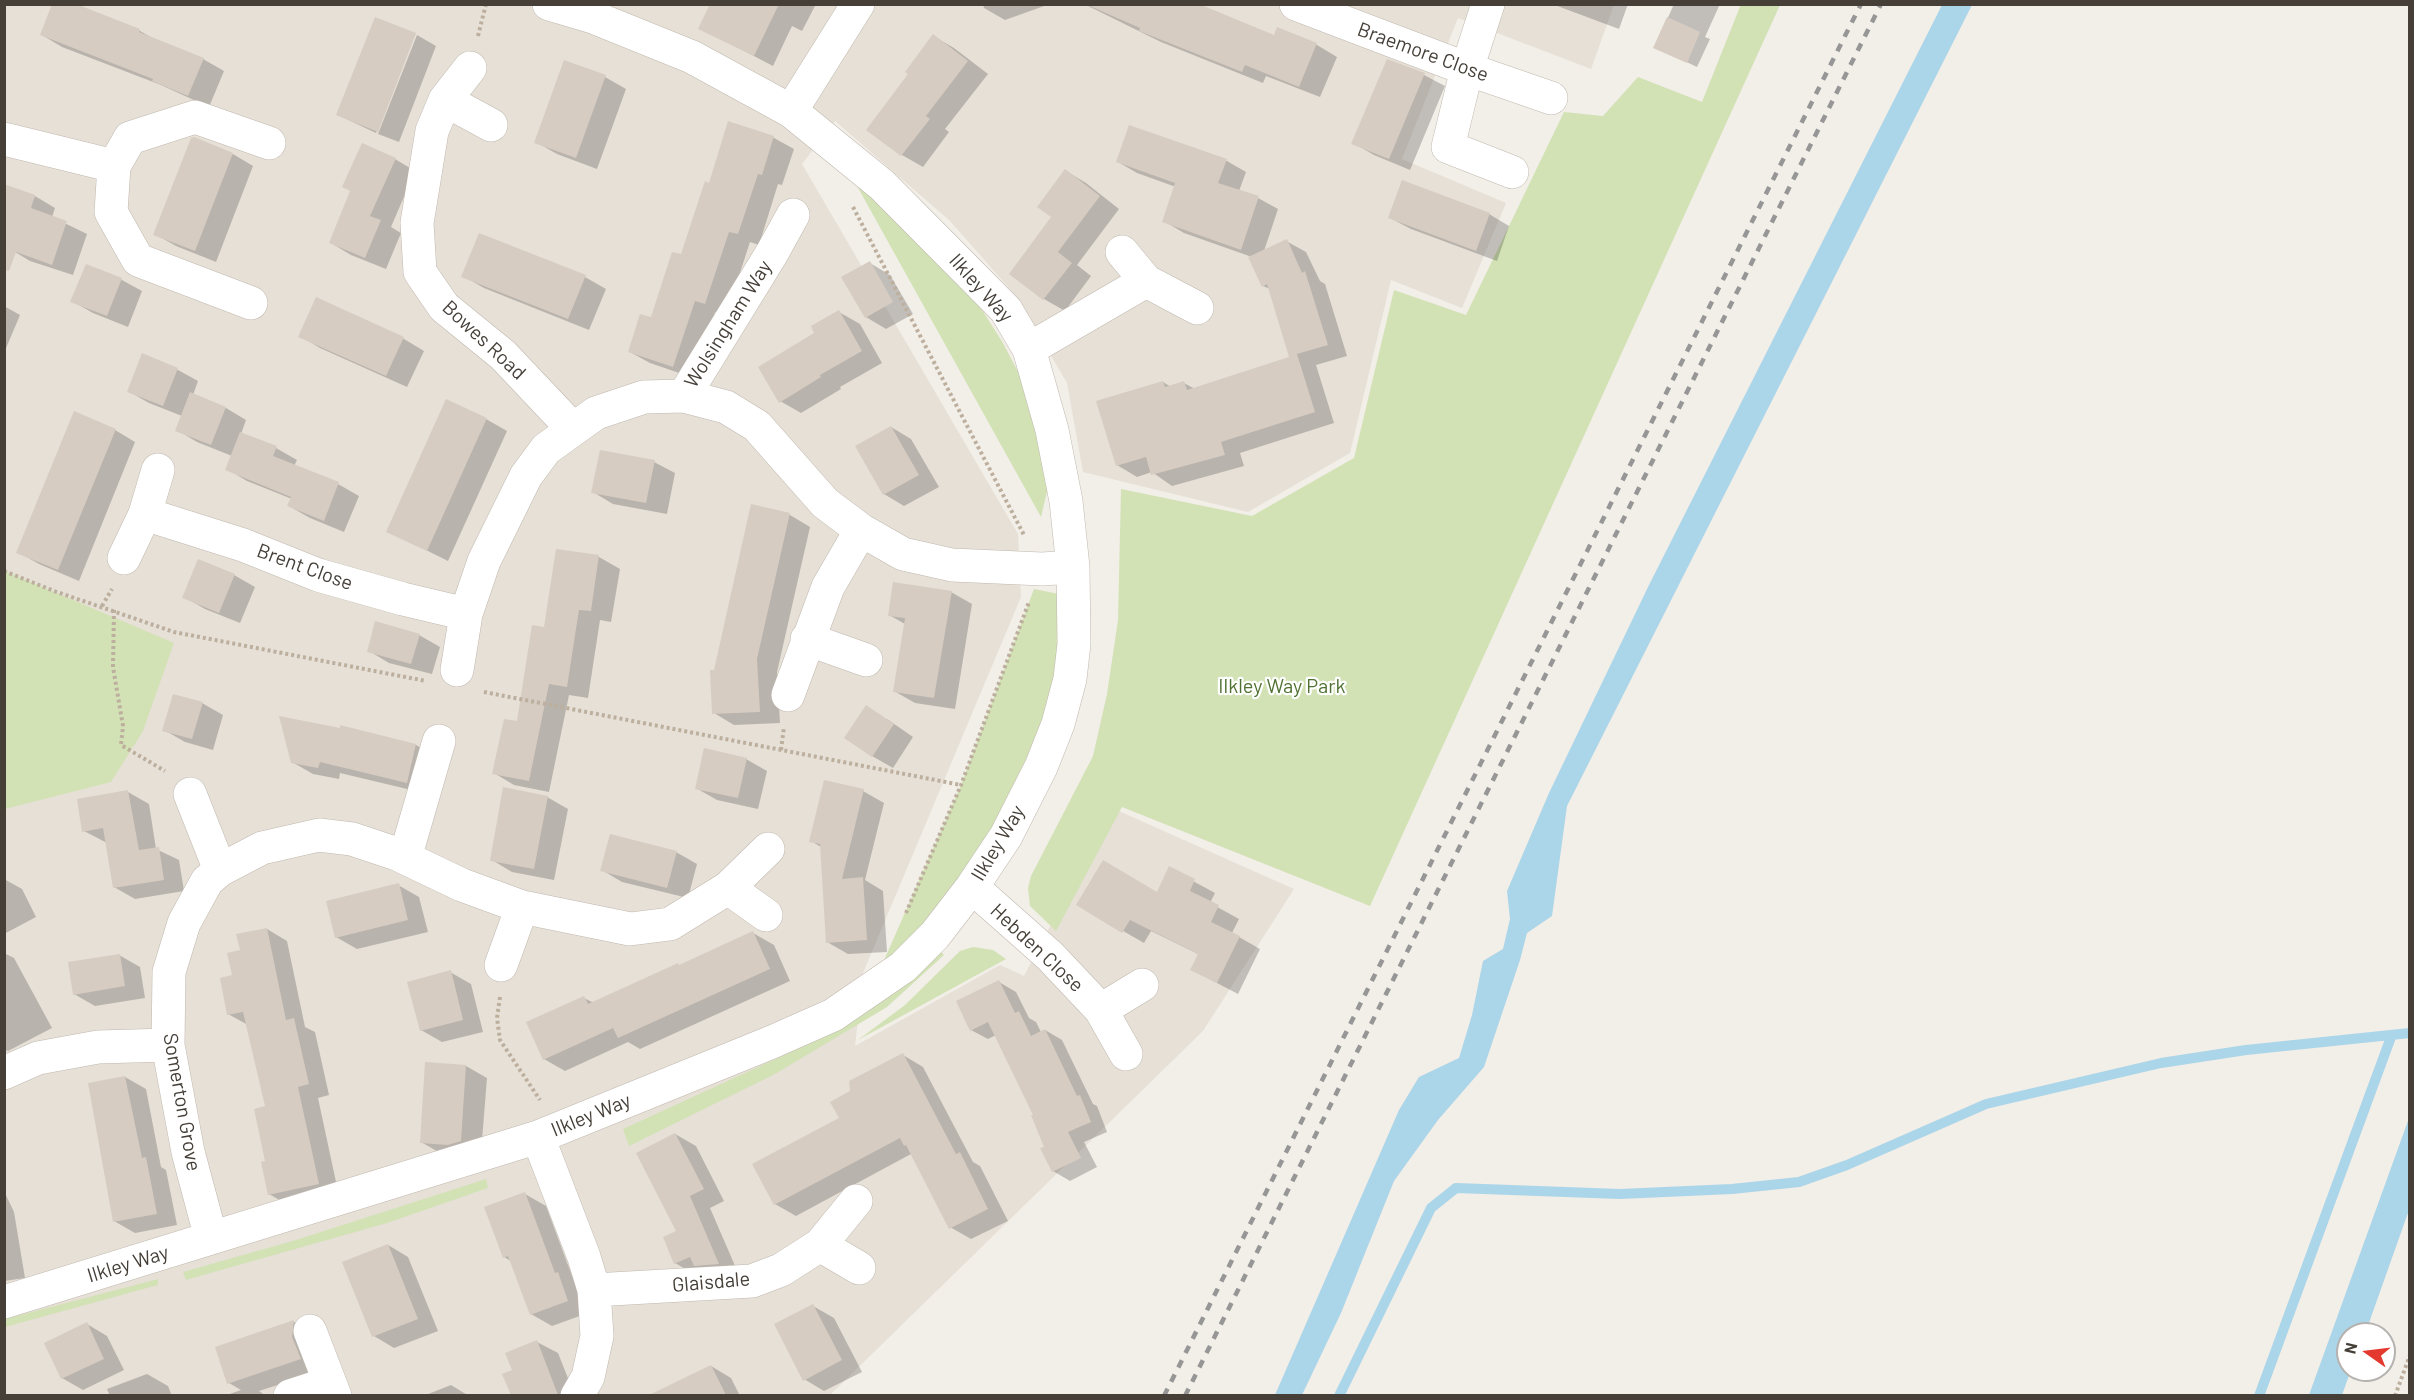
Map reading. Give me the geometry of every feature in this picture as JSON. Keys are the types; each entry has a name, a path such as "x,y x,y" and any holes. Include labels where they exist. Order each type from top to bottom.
{"street":[{"name":"Ilkley Way","path":"4,1302 549,1132 833,1015 903,967 935,935 972,887 1006,836 1041,767 1058,724 1070,679 1074,644 1073,567 1066,501 1054,440 1029,349 1006,310 882,185 791,111 692,57 592,17 549,4"},
{"path":"791,111 858,4"},
{"name":"Braemore Close","path":"1296,4 1467,69 1551,98"},
{"path":"1488,4 1467,69 1448,147 1512,172"},
{"name":"Bowes Road","path":"470,68 445,100 432,131 417,223 420,272 444,308 503,355 573,429"},
{"path":"445,100 491,125"},
{"path":"251,303 138,260 111,212 114,166 130,138 195,117 269,143"},
{"path":"4,139 114,166"},
{"name":"Wolsingham Way","path":"684,396 784,259 793,215"},
{"path":"1122,252 1146,281 1197,308"},
{"path":"1029,349 1146,281"},
{"name":"Wolsingham Way","path":"455,681 466,614 484,561 526,476 546,449 596,413 644,397 684,396 726,407 757,426 825,503 861,530 903,554 952,565 1042,569 1073,567"},
{"path":"124,558 145,514 158,470"},
{"name":"Brent Close","path":"145,514 243,545 318,575 466,614"},
{"path":"788,695 828,587 861,530"},
{"path":"807,639 866,660"},
{"path":"405,858 440,741"},
{"path":"190,794 220,870"},
{"name":"Somerton Grove","path":"211,1238 188,1152 168,1045 169,972 184,923 207,881 220,870 262,848 319,836 352,839 405,858 462,885 522,908 630,929 670,924 728,888 768,849"},
{"name":"Hebden Close","path":"972,887 1050,956 1101,1010 1126,1054"},
{"path":"728,888 766,915"},
{"path":"501,965 522,908"},
{"path":"1101,1010 1142,985"},
{"path":"4,1073 38,1058 98,1047 168,1045"},
{"path":"549,1132 594,1290 597,1336 588,1377 577,1395"},
{"name":"Glaisdale","path":"594,1290 752,1281 781,1270 820,1245 856,1201"},
{"path":"820,1245 859,1268"},
{"path":"290,1395 333,1389 310,1331"}],"path":[{"path":"4,571 54,591 174,632 455,681 961,784"},
{"path":"114,610 113,667 123,726 121,745 165,771 190,794"},
{"path":"501,965 503,975 497,1018 500,1040 549,1132"},
{"path":"2395,1395 2409,1355"}],"shaded area":[{"path":"5,5 1614,5 1591,69 1458,18 1402,159 1506,203 1462,308 1391,280 1350,453 1248,512 1083,472 1067,383 1016,296 950,221 835,121 802,164 1018,534 1021,597 863,973 855,1046 1000,965 1024,976 1112,808 1294,889 1203,1031 830,1395 5,1396"}],"green space":[{"name":"Ilkley Way Park","path":"1741,4 1780,5 1370,906 1122,807 1056,931 1030,906 1028,888 1031,876 1093,756 1107,694 1118,620 1121,489 1252,516 1354,458 1394,290 1466,315 1564,112 1603,116 1638,77 1702,102"},
{"path":"852,177 972,294 1003,343 1028,391 1049,483 1041,517"},
{"path":"5,571 174,643 143,731 111,782 5,809"},
{"path":"1034,589 1059,594 1074,644 1006,836 871,990 961,785"},
{"path":"973,947 993,950 1006,959 858,1040 905,1005 960,951"},
{"path":"940,951 944,955 887,1007 775,1074 629,1146 623,1129 804,1046 880,1002"},
{"path":"486,1179 488,1188 387,1223 186,1280 183,1272 296,1240"},
{"path":"158,1279 158,1285 5,1327 5,1319"}],"water":[{"path":"1942,5 1972,5 1567,806 1552,916 1527,933 1484,1067 1438,1120 1394,1181 1341,1313 1302,1395 1275,1395 1399,1110 1419,1077 1459,1058 1472,1015 1483,961 1503,949 1510,919 1507,891 1549,793 1649,585"},
{"path":"2409,1118 2409,1210 2369,1322 2336,1322 2336,1382 2347,1382 2342,1395 2309,1395"}],"building":[{"path":"52,4 76,4 140,29 139,32 204,58 188,96 152,81 153,79 40,35"},
{"path":"710,4 779,4 754,56 698,29"},
{"path":"1085,4 1199,4 1274,35 1277,27 1317,43 1299,87 1245,65 1242,72 1139,31 1140,28"},
{"path":"375,17 416,33 378,132 336,115"},
{"path":"1667,17 1700,32 1687,63 1653,48"},
{"path":"933,34 968,61 926,116 930,119 901,156 866,130 908,74 905,72"},
{"path":"1387,59 1425,73 1389,159 1351,144"},
{"path":"564,60 606,75 576,158 534,143"},
{"path":"728,121 774,136 762,175 758,174 738,234 729,232 705,304 695,301 673,367 628,352 640,314 651,317 672,252 681,254 705,181 709,183"},
{"path":"1129,125 1227,159 1218,183 1259,196 1241,250 1162,222 1175,183 1116,162"},
{"path":"194,137 233,153 195,251 153,235 191,138"},
{"path":"362,143 396,158 370,216 381,220 365,258 329,243 350,191 342,187"},
{"path":"1065,169 1100,196 1058,252 1072,263 1043,300 1009,274 1051,217 1037,207"},
{"path":"1402,180 1490,213 1476,251 1388,218"},
{"path":"4,184 35,195 31,208 67,221 52,265 16,252 9,271 4,270"},
{"path":"479,233 586,275 568,319 461,277"},
{"path":"1287,239 1302,273 1305,271 1328,345 1297,354 1315,412 1221,442 1225,455 1151,475 1146,457 1116,466 1096,401 1163,381 1165,387 1184,381 1187,390 1289,357 1267,284 1262,287 1248,257"},
{"path":"870,261 893,302 865,318 841,277"},
{"path":"86,264 122,278 107,316 70,302"},
{"path":"316,297 404,337 386,376 298,337"},
{"path":"839,310 862,351 820,375 821,377 779,403 758,367 814,333 811,326"},
{"path":"142,353 178,368 163,406 127,392"},
{"path":"190,392 226,407 211,445 175,431"},
{"path":"446,399 487,418 427,551 386,532"},
{"path":"74,411 116,429 58,570 16,553"},
{"path":"891,426 919,475 883,495 855,446"},
{"path":"240,432 277,446 273,456 339,482 324,521 287,506 291,497 225,470"},
{"path":"600,450 655,460 646,503 591,493"},
{"path":"751,504 790,513 757,659 760,712 712,714 710,670 714,670"},
{"path":"556,549 599,555 591,611 579,610 567,687 549,684 529,781 492,774 504,719 517,721 532,625 544,627"},
{"path":"198,559 235,574 219,613 182,598"},
{"path":"893,582 952,591 934,698 893,692 905,618 888,616"},
{"path":"375,621 420,634 411,664 367,652"},
{"path":"173,694 203,702 192,739 162,731"},
{"path":"866,705 894,724 872,757 844,738"},
{"path":"279,716 340,728 340,725 416,744 407,783 320,762 318,768 291,763"},
{"path":"704,748 747,758 738,798 695,789"},
{"path":"824,780 864,789 842,879 863,877 867,940 826,943 820,844 809,842"},
{"path":"503,787 548,796 534,869 490,861"},
{"path":"128,790 139,850 159,847 164,880 113,888 103,828 82,832 77,799"},
{"path":"610,834 677,851 667,888 600,871"},
{"path":"1103,860 1157,892 1169,866 1195,879 1190,891 1219,905 1211,922 1240,936 1217,983 1190,970 1198,954 1130,920 1122,933 1076,905"},
{"path":"399,883 408,920 335,938 326,901"},
{"path":"267,928 286,1020 294,1018 309,1084 298,1087 319,1184 268,1195 261,1162 265,1161 254,1109 265,1106 243,1012 227,1015 220,978 232,975 227,953 240,950 236,934"},
{"path":"753,931 770,969 618,1038 613,1028 543,1060 526,1022 584,996 588,1004"},
{"path":"120,954 125,986 73,995 68,962"},
{"path":"451,970 463,1020 420,1031 407,982"},
{"path":"999,980 1015,1013 1019,1011 1031,1036 1045,1029 1077,1096 1080,1095 1091,1122 1068,1132 1081,1158 1052,1172 1040,1148 1044,1147 1031,1115 1033,1115 988,1022 970,1031 956,1001"},
{"path":"903,1053 956,1154 960,1152 988,1209 949,1229 906,1145 904,1146 900,1138 774,1205 752,1164 839,1118 830,1102 850,1091 849,1081"},
{"path":"425,1062 466,1065 461,1141 448,1145 420,1143"},
{"path":"125,1076 142,1158 146,1157 157,1214 113,1222 88,1083"},
{"path":"675,1133 704,1189 690,1196 719,1264 694,1266 690,1257 674,1264 663,1237 676,1231 636,1153"},
{"path":"525,1192 555,1273 558,1272 568,1301 530,1315 508,1256 503,1258 484,1207"},
{"path":"388,1244 418,1319 372,1337 342,1262"},
{"path":"813,1304 842,1360 803,1381 774,1324"},
{"path":"294,1320 292,1337 301,1359 227,1384 215,1347"},
{"path":"87,1322 104,1359 61,1379 44,1343"},
{"path":"537,1340 558,1395 511,1395 502,1374 512,1370 505,1353"},
{"path":"711,1365 726,1395 649,1395"}],"waterway":[{"path":"1339,1396 1431,1208 1456,1188 1620,1194 1732,1189 1799,1182 1847,1165 1986,1104 2161,1063 2246,1050 2410,1033"},
{"path":"2259,1396 2391,1037"}],"railway":[{"path":"1164,1396 1861,4"},
{"path":"1185,1396 1881,4"}]}
